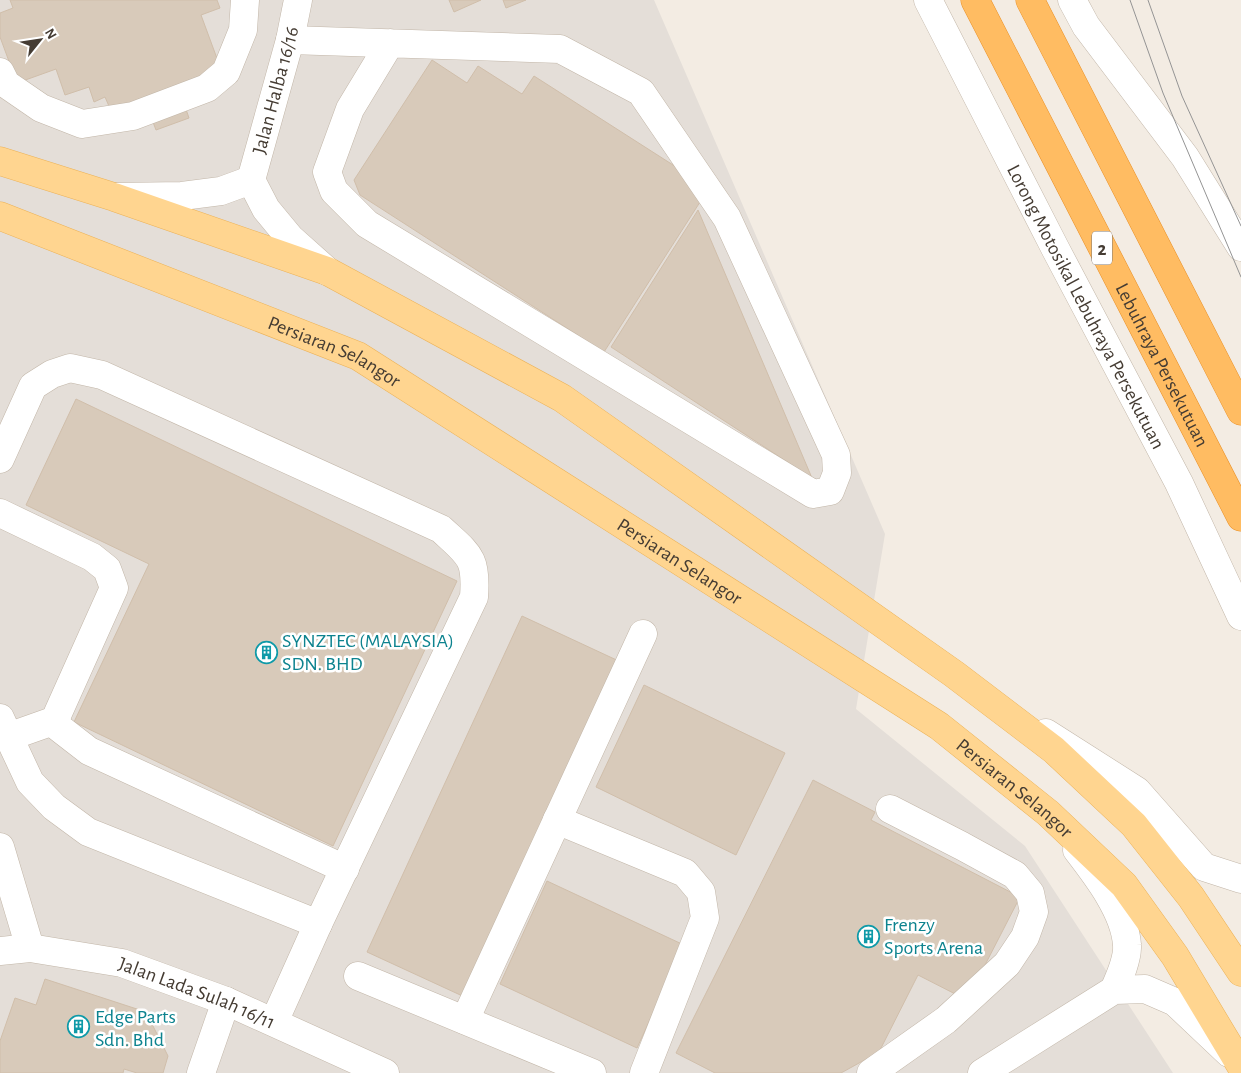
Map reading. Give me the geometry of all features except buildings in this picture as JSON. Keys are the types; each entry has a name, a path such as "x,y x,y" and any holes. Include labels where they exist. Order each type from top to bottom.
{"highway":[{"name":"Lebuhraya Persekutuan","path":"974,0 1236,506"},
{"path":"1030,0 1241,411"}],"main road":[{"path":"0,161 327,271 562,398 954,674 1054,750 1134,825 1191,897 1241,972"},
{"name":"Persiaran Selangor","path":"0,216 358,356 939,726 1048,812 1124,885 1176,956 1240,1065"}],"street":[{"path":"0,72 6,84 41,108 82,124 133,116 207,88 226,72 243,30 245,0"},
{"name":"Jalan Halba 16/16","path":"298,0 290,40 251,180 266,209 290,238 327,271"},
{"name":"Lorong Motosikal Lebuhraya Persekutuan","path":"928,0 1055,248 1179,483 1241,616"},
{"path":"1072,0 1086,26 1185,156 1241,246"},
{"path":"290,40 560,49 641,92 727,218 836,456 837,473 830,491 813,494 367,224 334,191 327,172 350,109 390,44"},
{"name":"Jalan Halba 16/16","path":"114,198 182,196 220,191 251,180"},
{"path":"0,459 32,386 52,374 70,368 102,375 441,528 464,550 472,562 475,577 474,597 318,924 274,1022"},
{"path":"1236,506 1241,531"},
{"path":"0,514 92,556 106,569 114,588 56,720 58,728 90,751 345,869"},
{"path":"466,1020 643,634"},
{"path":"954,674 1137,791 1204,867 1241,879"},
{"path":"56,720 4,727 30,782 54,807 88,832 318,924"},
{"path":"871,1073 946,1020 1007,964 1025,937 1034,912 1030,893 1015,875 890,809"},
{"path":"1048,812 1094,872 1120,916 1128,946 1114,990"},
{"path":"557,820 684,873 701,892 705,918 644,1073"},
{"path":"0,847 30,948"},
{"path":"0,895 22,922"},
{"name":"Jalan Lada Sulah 16/11","path":"0,951 30,948 122,963 226,1001 385,1073"},
{"path":"358,976 592,1073"},
{"path":"982,1073 1114,990 1146,989 1175,1002 1240,1065"},
{"path":"201,1073 226,1001"}],"shaded area":[{"path":"0,0 654,0 885,534 856,709 1025,846 1173,1073 0,1073"}],"tram line":[{"path":"1130,0 1163,93 1241,277"},
{"path":"1148,0 1182,96 1241,226"}],"place":[{"name":"SYNZTEC (MALAYSIA) SDN. BHD","path":"266,652"},
{"name":"Frenzy Sports Arena","path":"868,936"},
{"name":"Edge Parts Sdn. Bhd","path":"79,1027"}]}
